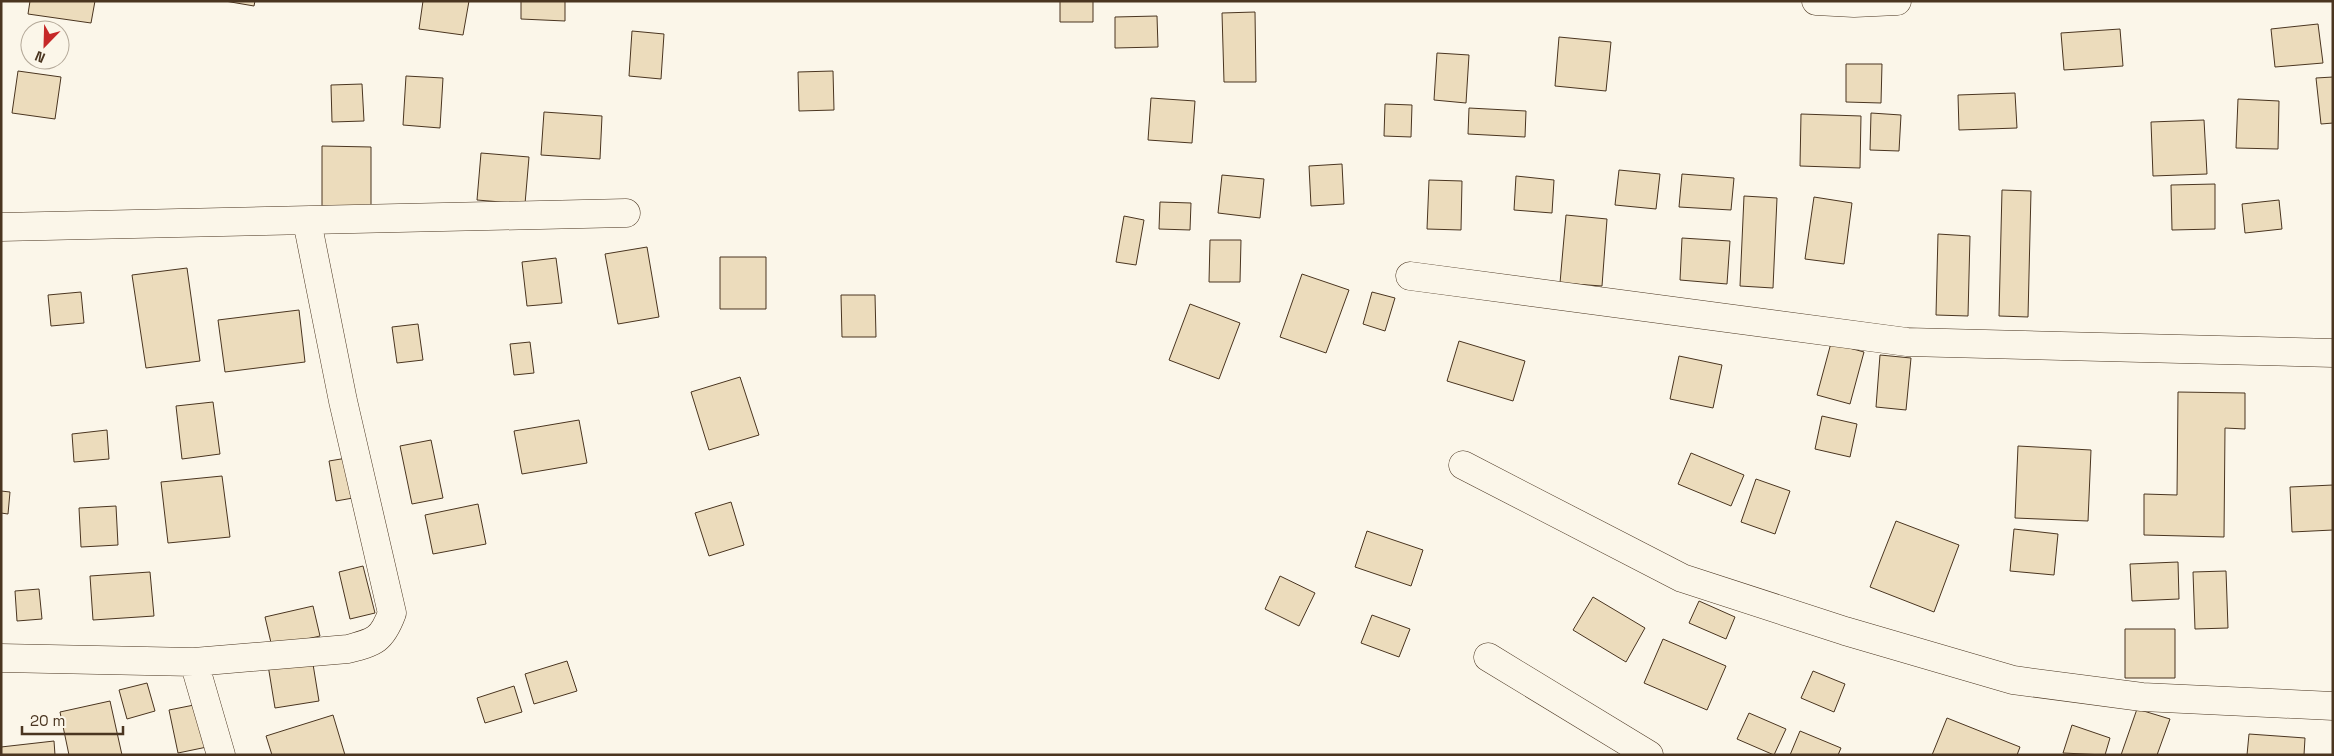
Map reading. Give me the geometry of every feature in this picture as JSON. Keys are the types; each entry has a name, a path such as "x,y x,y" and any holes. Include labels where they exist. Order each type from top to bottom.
{"street":[{"path":"1816,1 1854,3 1897,1"},
{"path":"1,228 626,213"},
{"path":"1,658 194,662 348,649 369,644 385,632 392,613 345,411 307,221"},
{"path":"1410,276 1907,342 2333,353"},
{"path":"1463,465 1682,578 1845,631 2013,680 2142,697 2333,706"},
{"path":"1488,657 1649,755"},
{"path":"194,662 221,755"}],"building":[{"path":"30,1 95,1 91,23 28,14"},
{"path":"225,1 255,1 254,6"},
{"path":"423,1 469,1 463,35 419,29"},
{"path":"521,1 565,1 565,21 521,19"},
{"path":"1060,1 1093,1 1093,22 1060,22"},
{"path":"1255,12 1256,82 1224,82 1222,13"},
{"path":"1157,16 1158,47 1115,48 1115,17"},
{"path":"2318,24 2323,63 2275,67 2271,29"},
{"path":"2120,29 2123,66 2064,70 2061,33"},
{"path":"632,31 664,34 661,79 629,76"},
{"path":"1559,37 1611,42 1606,91 1555,86"},
{"path":"1437,53 1469,55 1466,103 1434,100"},
{"path":"1846,64 1882,64 1881,103 1846,102"},
{"path":"18,71 61,77 55,119 12,113"},
{"path":"833,71 834,110 799,111 798,72"},
{"path":"406,76 443,78 440,128 403,125"},
{"path":"2333,77 2333,123 2321,124 2316,78"},
{"path":"362,84 364,121 332,122 331,85"},
{"path":"2015,93 2017,128 1959,130 1958,95"},
{"path":"1151,98 1195,101 1192,143 1148,140"},
{"path":"2238,99 2279,101 2278,149 2236,148"},
{"path":"1385,104 1412,105 1411,137 1384,136"},
{"path":"1469,108 1526,111 1525,137 1468,134"},
{"path":"544,112 602,116 600,159 541,155"},
{"path":"1871,113 1901,115 1899,151 1870,150"},
{"path":"1801,114 1861,116 1860,168 1800,166"},
{"path":"2204,120 2207,174 2153,176 2151,122"},
{"path":"322,146 371,147 371,207 322,206"},
{"path":"481,153 529,157 525,204 477,200"},
{"path":"1342,164 1344,204 1311,206 1309,166"},
{"path":"1619,170 1660,174 1656,209 1615,205"},
{"path":"1682,174 1734,178 1731,210 1679,207"},
{"path":"1222,175 1264,179 1260,218 1218,213"},
{"path":"1516,176 1554,180 1552,213 1514,210"},
{"path":"1429,180 1462,181 1461,230 1427,229"},
{"path":"2215,184 2215,229 2172,230 2171,185"},
{"path":"2002,190 2031,191 2028,317 1999,316"},
{"path":"1744,196 1777,198 1773,288 1740,286"},
{"path":"1814,197 1852,203 1844,264 1805,259"},
{"path":"2279,200 2282,229 2245,233 2242,204"},
{"path":"1160,202 1191,203 1190,230 1159,229"},
{"path":"1566,215 1607,219 1602,286 1560,283"},
{"path":"1124,216 1144,220 1136,265 1116,262"},
{"path":"1938,234 1970,236 1968,316 1936,315"},
{"path":"1682,238 1730,241 1727,284 1680,280"},
{"path":"1210,240 1241,240 1240,282 1209,282"},
{"path":"647,247 659,317 618,324 605,254"},
{"path":"720,257 766,257 766,309 720,309"},
{"path":"556,258 562,303 527,306 522,262"},
{"path":"187,268 200,361 146,368 132,275"},
{"path":"1302,274 1349,290 1326,353 1280,337"},
{"path":"81,292 84,323 51,326 48,295"},
{"path":"1372,292 1395,298 1385,331 1363,324"},
{"path":"841,295 875,295 876,337 842,337"},
{"path":"1190,304 1240,323 1219,379 1169,360"},
{"path":"299,310 305,362 225,372 218,320"},
{"path":"418,324 423,360 397,363 392,327"},
{"path":"1459,341 1525,361 1513,401 1447,381"},
{"path":"530,342 534,373 514,375 510,344"},
{"path":"1831,343 1864,352 1850,404 1817,395"},
{"path":"1880,355 1911,358 1906,410 1876,407"},
{"path":"1679,356 1722,365 1713,408 1670,399"},
{"path":"740,377 759,435 709,450 691,392"},
{"path":"2178,392 2245,393 2245,429 2225,428 2224,537 2144,535 2144,494 2177,495"},
{"path":"213,402 220,454 182,459 176,406"},
{"path":"1822,416 1857,424 1850,457 1815,449"},
{"path":"579,420 587,463 522,474 514,431"},
{"path":"107,430 109,459 74,462 72,434"},
{"path":"431,440 443,498 412,504 400,446"},
{"path":"2018,446 2091,450 2088,521 2015,518"},
{"path":"1691,453 1744,475 1731,506 1678,484"},
{"path":"347,458 353,498 336,501 329,461"},
{"path":"222,476 230,537 168,543 161,482"},
{"path":"1756,479 1790,491 1775,534 1741,522"},
{"path":"2333,485 2333,530 2292,532 2290,487"},
{"path":"1,491 10,492 8,514 1,513"},
{"path":"731,502 744,545 709,556 695,513"},
{"path":"478,504 486,544 433,554 425,515"},
{"path":"116,506 118,545 81,547 79,508"},
{"path":"1896,521 1959,545 1934,612 1870,587"},
{"path":"2014,529 2058,534 2054,575 2010,571"},
{"path":"1367,531 1423,550 1411,586 1355,567"},
{"path":"2178,562 2179,599 2132,601 2130,564"},
{"path":"363,566 375,613 350,619 339,572"},
{"path":"2226,571 2228,628 2195,629 2193,572"},
{"path":"150,572 154,616 93,620 90,576"},
{"path":"1280,576 1315,593 1299,626 1265,609"},
{"path":"39,589 42,619 17,621 15,591"},
{"path":"1593,597 1645,628 1626,662 1573,630"},
{"path":"1699,601 1735,617 1726,639 1689,623"},
{"path":"313,606 320,636 272,647 265,617"},
{"path":"1372,615 1410,629 1399,657 1361,643"},
{"path":"2125,629 2175,629 2175,678 2125,678"},
{"path":"1663,639 1726,666 1707,710 1644,683"},
{"path":"312,658 319,701 275,708 268,665"},
{"path":"567,661 577,691 534,704 525,674"},
{"path":"1813,671 1845,684 1834,712 1801,698"},
{"path":"147,683 155,711 127,719 119,690"},
{"path":"514,686 522,712 485,723 477,698"},
{"path":"110,701 122,755 69,755 60,712"},
{"path":"199,704 207,747 178,753 169,710"},
{"path":"2137,709 2170,719 2157,755 2121,755"},
{"path":"1749,713 1786,729 1774,755 1737,739"},
{"path":"333,715 345,755 272,755 266,736"},
{"path":"1947,718 2020,747 2017,755 1932,755"},
{"path":"2072,725 2110,738 2105,755 2063,753"},
{"path":"1800,731 1841,748 1838,755 1790,755"},
{"path":"2249,734 2305,738 2304,755 2247,755"},
{"path":"54,741 55,755 1,755 1,747"}]}
